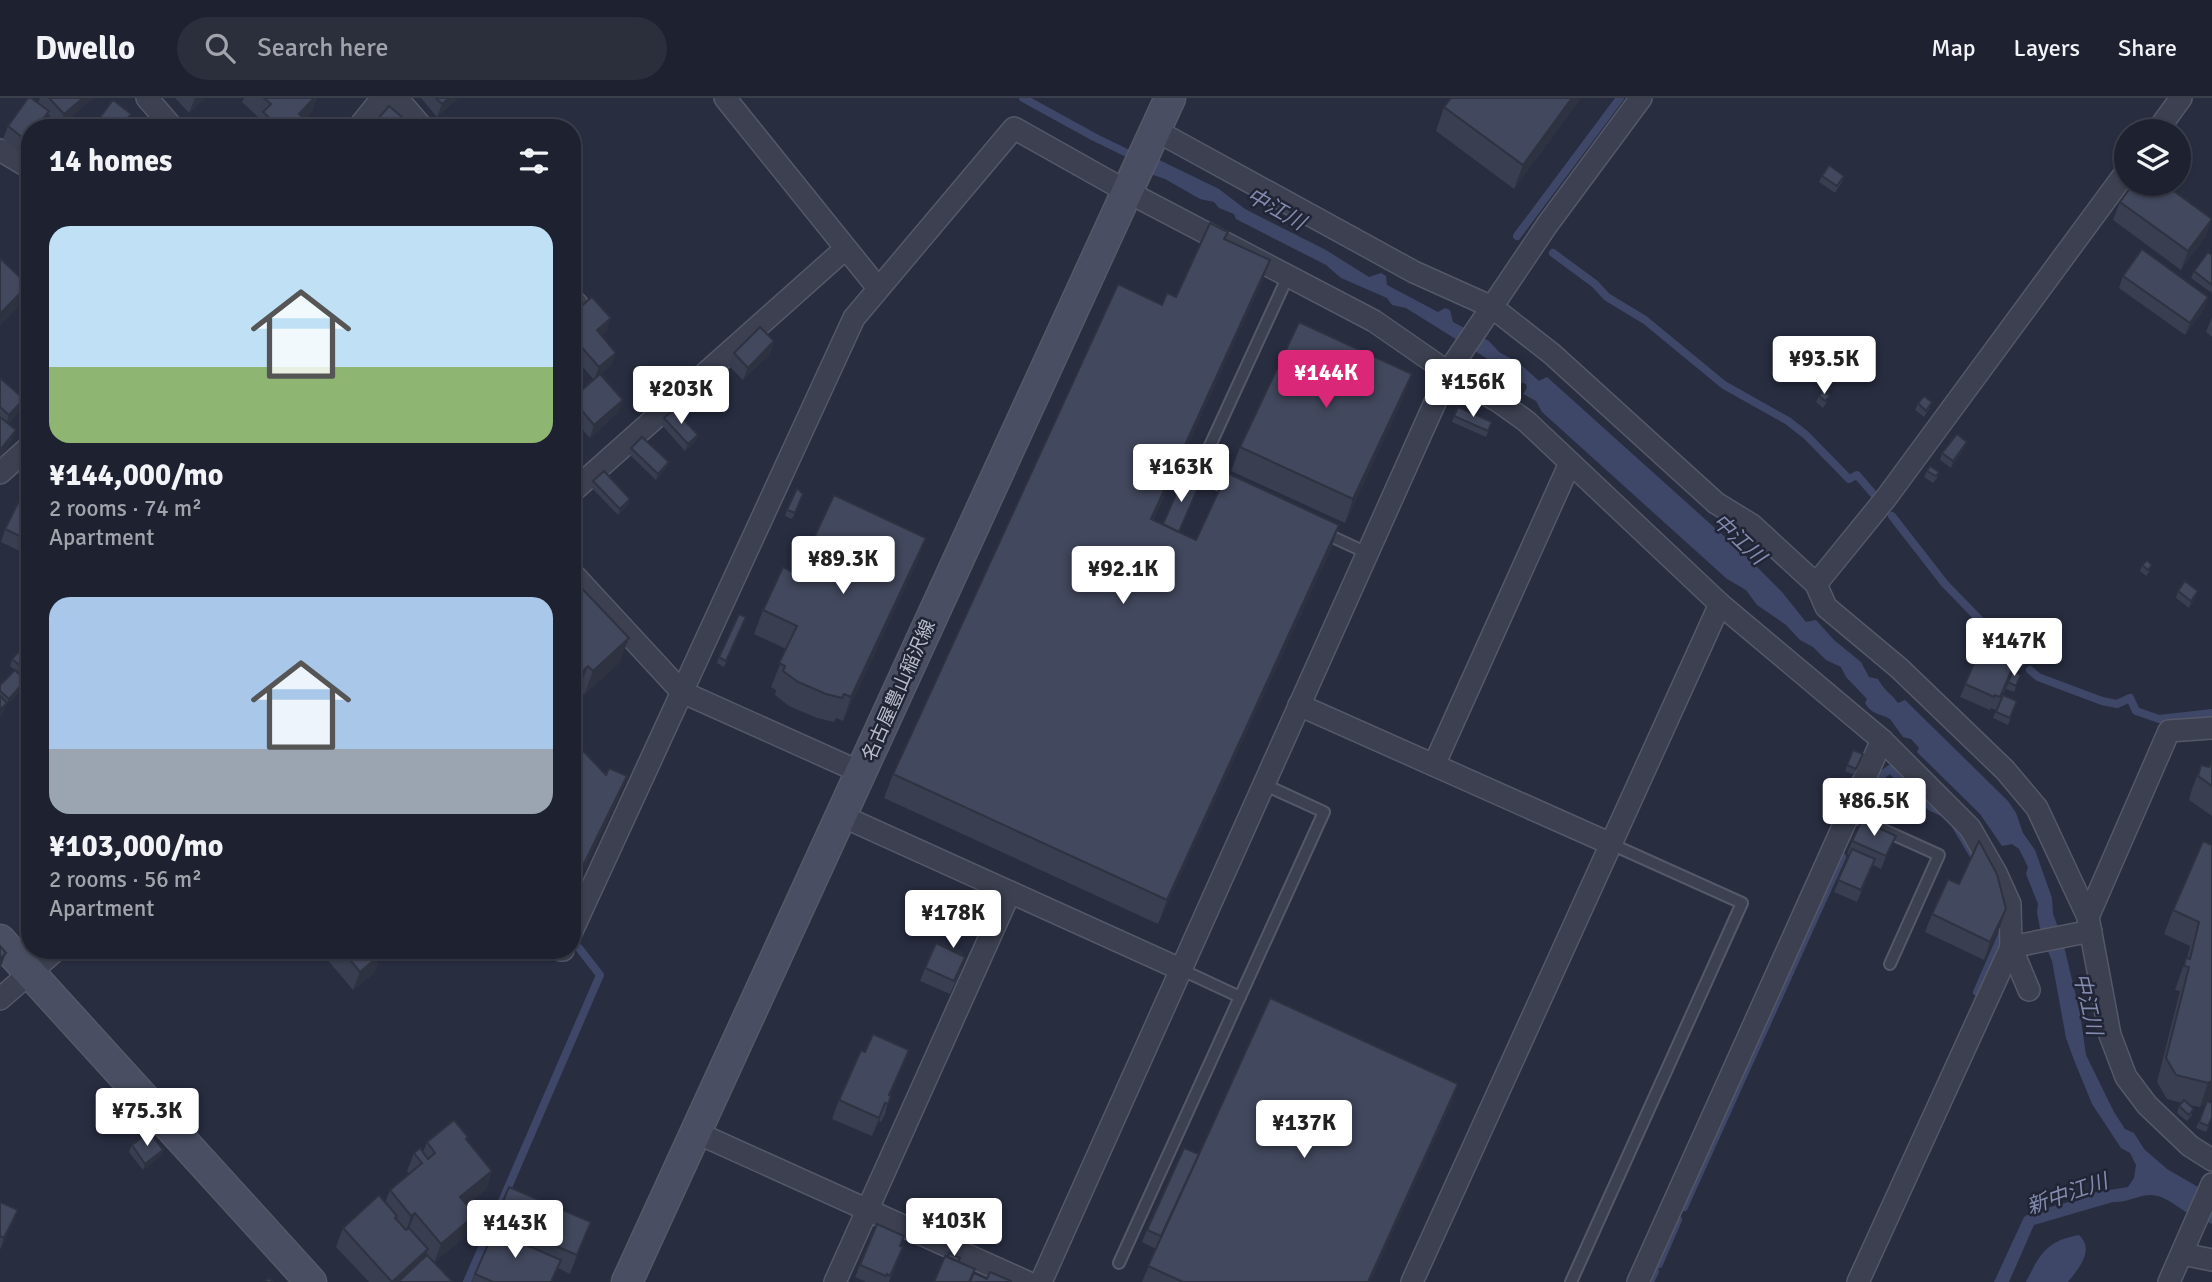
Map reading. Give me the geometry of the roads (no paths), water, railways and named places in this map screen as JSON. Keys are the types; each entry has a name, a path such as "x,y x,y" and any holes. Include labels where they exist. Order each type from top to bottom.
{"main road":[{"name":"名古屋豊山稲沢線","path":"627,1282 1170,98"},
{"path":"0,940 311,1282"}],"street":[{"path":"147,98 165,119"},
{"path":"365,119 382,98"},
{"path":"397,98 415,119"},
{"path":"725,98 878,288"},
{"path":"1041,1282 1449,371 1547,225 1641,98"},
{"path":"2166,119 2181,98"},
{"path":"581,911 854,318 1014,128 1374,321 1526,421 1720,604 1882,740 1970,828 2010,904 2016,946 2029,990"},
{"path":"1154,132 1488,313 1552,354 1716,502 1752,525 1816,584 1826,607 1909,677 2005,770 2037,808 2087,927 2109,1035 2126,1077 2147,1105 2190,1146 2212,1160"},
{"path":"0,150 21,163"},
{"path":"1816,584 1886,498 2114,188"},
{"path":"581,484 845,249"},
{"path":"0,473 21,454"},
{"path":"1434,765 1570,463"},
{"path":"581,583 682,692 860,772"},
{"path":"1412,1282 1720,604"},
{"path":"1299,705 1611,844"},
{"path":"2087,927 2169,731 2212,728"},
{"path":"1638,1282 1882,740"},
{"path":"842,816 1180,969"},
{"path":"835,1282 1010,892"},
{"path":"1858,1282 2016,946 2087,927"},
{"path":"0,999 45,959"},
{"path":"695,1132 1027,1282"},
{"path":"2169,1282 2211,1186"},
{"path":"2182,1254 2212,1260"}],"lane":[{"path":"1245,497 1197,474 1288,276"},
{"path":"1306,525 1367,553"},
{"path":"1119,1263 1324,812 1263,784"},
{"path":"1848,814 1939,855 1890,964"},
{"path":"1571,1282 1742,903 1611,844"},
{"path":"1180,969 1240,997"}],"water":[{"path":"1147,154 1219,189 1245,209 1326,250 1369,277 1381,273 1386,276 1387,285 1438,312 1445,308 1450,310 1453,322 1489,341 1499,352 1519,363 1539,381 1547,377 1746,556 1782,592 1806,622 1816,620 1834,640 1861,662 1869,677 1878,679 1898,703 1905,700 2008,801 2016,813 2023,833 2035,850 2052,898 2053,914 2062,938 2080,1013 2086,1055 2125,1129 2134,1133 2144,1149 2167,1169 2212,1195 2212,1224 2156,1196 2146,1195 2113,1202 2034,1225 2009,1282 1994,1282 2024,1217 2086,1197 2090,1193 2128,1187 2134,1178 2136,1165 2130,1153 2121,1148 2092,1104 2074,1060 2066,1038 2052,961 2041,934 2038,904 2026,874 2028,867 2019,849 2012,844 2002,846 1980,814 1917,752 1919,748 1911,739 1903,737 1890,719 1868,707 1865,703 1867,699 1846,677 1841,667 1826,660 1813,647 1800,640 1786,625 1757,605 1746,590 1727,579 1542,412 1536,401 1523,394 1527,388 1526,384 1406,308 1392,305 1387,298 1341,278 1326,265 1236,219 1234,214 1219,208 1214,202 1200,199 1165,179 1139,170"},
{"path":"2079,1235 2086,1247 2084,1259 2068,1282 2026,1282 2045,1250 2059,1241"}],"waterway":[{"name":"中江川","path":"1023,98 1135,157"},
{"path":"1517,236 1620,98"},
{"path":"1553,253 1595,284 1607,297 1645,320 1724,385 1788,421 1806,435 1849,479 1857,475 1876,497"},
{"path":"1892,516 1945,584 2021,662"},
{"path":"2030,670 2038,677 2102,701 2117,704 2130,698 2136,711 2159,719 2212,713"},
{"path":"1865,805 1878,778 1890,769 1931,807 1946,814"},
{"path":"1956,826 1978,863"},
{"path":"1684,1207 1842,857"},
{"path":"1977,992 2004,930"},
{"path":"467,1282 600,975 581,951"},
{"path":"1659,1264 1678,1220"},
{"path":"1650,1282 1655,1271"}],"water label":[{"name":"新中江川","path":"2067,1194"}]}
